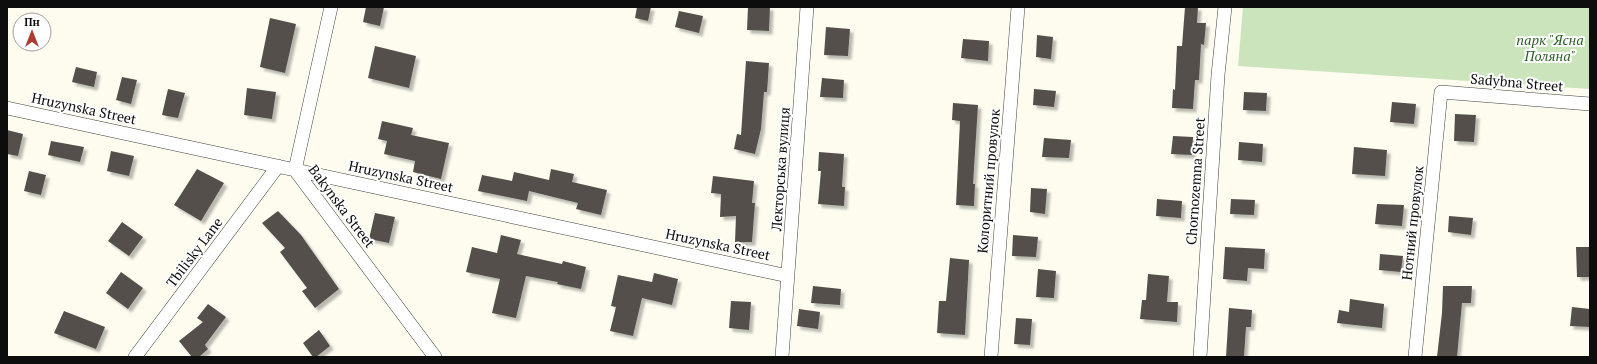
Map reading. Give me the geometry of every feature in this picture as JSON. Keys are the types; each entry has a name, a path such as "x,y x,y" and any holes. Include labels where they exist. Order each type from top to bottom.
{"street":[{"name":"Bakynska Street","path":"331,7 295,170 435,357"},
{"name":"Лекторська вулиця","path":"782,357 807,7"},
{"name":"Колоритний провулок","path":"991,357 1018,7"},
{"name":"Chornozemna Street","path":"1200,357 1224,7"},
{"name":"Sadybna Street","path":"1441,92 1590,104"},
{"name":"Нотний провулок","path":"1415,357 1441,92"},
{"name":"Hruzynska Street","path":"7,108 788,276"},
{"name":"Tbilisky Lane","path":"135,357 278,166"}],"green space":[{"name":"парк \"Ясна Поляна\"","path":"1243,7 1590,7 1590,89 1238,66"}],"building":[{"path":"366,7 384,7 380,26 363,22"},
{"path":"637,7 651,7 648,21 635,18"},
{"path":"748,7 770,7 769,31 747,30"},
{"path":"1185,7 1198,7 1197,23 1206,23 1204,45 1201,44 1199,80 1195,80 1193,109 1172,108 1173,89 1175,90 1177,46 1182,46"},
{"path":"679,11 703,16 699,33 675,27"},
{"path":"270,18 296,24 285,73 260,67"},
{"path":"826,27 850,29 848,56 824,55"},
{"path":"1037,35 1053,37 1051,59 1036,57"},
{"path":"963,39 989,41 988,61 961,58"},
{"path":"375,46 416,56 409,88 368,78"},
{"path":"746,61 769,63 767,92 764,92 761,129 755,154 734,149 737,134 741,135"},
{"path":"76,67 97,72 94,87 72,82"},
{"path":"122,77 137,80 131,104 116,100"},
{"path":"822,78 844,80 843,98 820,97"},
{"path":"247,88 276,92 272,119 244,115"},
{"path":"168,89 185,93 178,118 162,115"},
{"path":"1034,89 1056,91 1054,107 1033,105"},
{"path":"1244,92 1267,93 1266,111 1243,110"},
{"path":"1392,102 1416,104 1414,124 1390,122"},
{"path":"953,103 978,105 973,184 975,184 974,206 956,205 960,121 952,120"},
{"path":"1455,114 1476,115 1474,142 1454,141"},
{"path":"382,121 413,128 411,135 449,143 441,179 413,172 415,161 384,154 387,141 378,139"},
{"path":"7,130 23,134 18,156 7,154"},
{"path":"1173,136 1193,137 1192,155 1171,154"},
{"path":"1044,138 1071,140 1069,158 1042,157"},
{"path":"51,141 84,147 80,162 48,155"},
{"path":"1239,142 1263,144 1262,162 1238,160"},
{"path":"1354,147 1387,150 1385,176 1352,174"},
{"path":"111,151 134,156 129,176 107,171"},
{"path":"819,152 844,154 842,187 845,187 844,206 818,204 821,171 818,171"},
{"path":"197,169 224,183 201,221 174,205"},
{"path":"551,169 574,174 572,182 607,190 601,215 576,209 578,203 529,191 527,201 478,191 482,175 512,181 514,172 549,180"},
{"path":"29,171 46,175 41,195 24,191"},
{"path":"713,176 754,181 752,203 755,203 752,242 735,242 736,216 720,217 721,194 711,193"},
{"path":"1031,188 1047,189 1045,214 1030,212"},
{"path":"1157,199 1182,201 1181,218 1156,216"},
{"path":"1231,199 1255,200 1254,215 1230,214"},
{"path":"1377,204 1404,205 1402,226 1375,224"},
{"path":"278,211 301,235 339,289 315,308 302,291 307,288 280,252 285,248 262,223"},
{"path":"375,213 395,217 389,243 369,239"},
{"path":"1449,216 1473,218 1471,235 1448,232"},
{"path":"122,222 143,237 129,256 108,241"},
{"path":"501,235 521,240 517,254 562,264 563,261 586,267 581,289 557,284 558,282 526,276 516,318 492,313 500,279 466,272 472,247 497,253"},
{"path":"1013,235 1038,237 1036,257 1012,256"},
{"path":"1225,247 1265,249 1264,269 1248,268 1247,281 1223,279"},
{"path":"1576,247 1590,247 1590,277 1577,277"},
{"path":"1380,254 1403,256 1401,272 1379,270"},
{"path":"950,258 969,260 965,335 937,333 939,301 946,301"},
{"path":"1038,269 1056,271 1054,298 1036,297"},
{"path":"121,272 143,288 128,309 106,293"},
{"path":"654,273 678,279 672,305 642,298 633,336 610,331 616,307 611,306 618,275 652,282"},
{"path":"1148,274 1169,276 1167,302 1178,302 1177,322 1140,319 1142,300 1146,300"},
{"path":"813,286 841,289 840,305 811,303"},
{"path":"1443,286 1472,286 1471,303 1462,303 1457,357 1437,357 1442,313"},
{"path":"1350,299 1384,304 1382,328 1337,323 1339,310 1349,312"},
{"path":"731,301 751,302 749,330 729,328"},
{"path":"208,304 226,317 205,345 208,349 199,357 192,357 179,341 203,322 197,318"},
{"path":"1572,307 1590,309 1590,327 1570,326"},
{"path":"1229,308 1252,310 1251,327 1246,327 1244,357 1226,357"},
{"path":"799,309 820,312 818,329 797,326"},
{"path":"64,311 105,327 96,349 54,333"},
{"path":"1016,318 1032,319 1030,345 1014,344"},
{"path":"319,330 330,346 316,357 313,357 303,343"}]}
